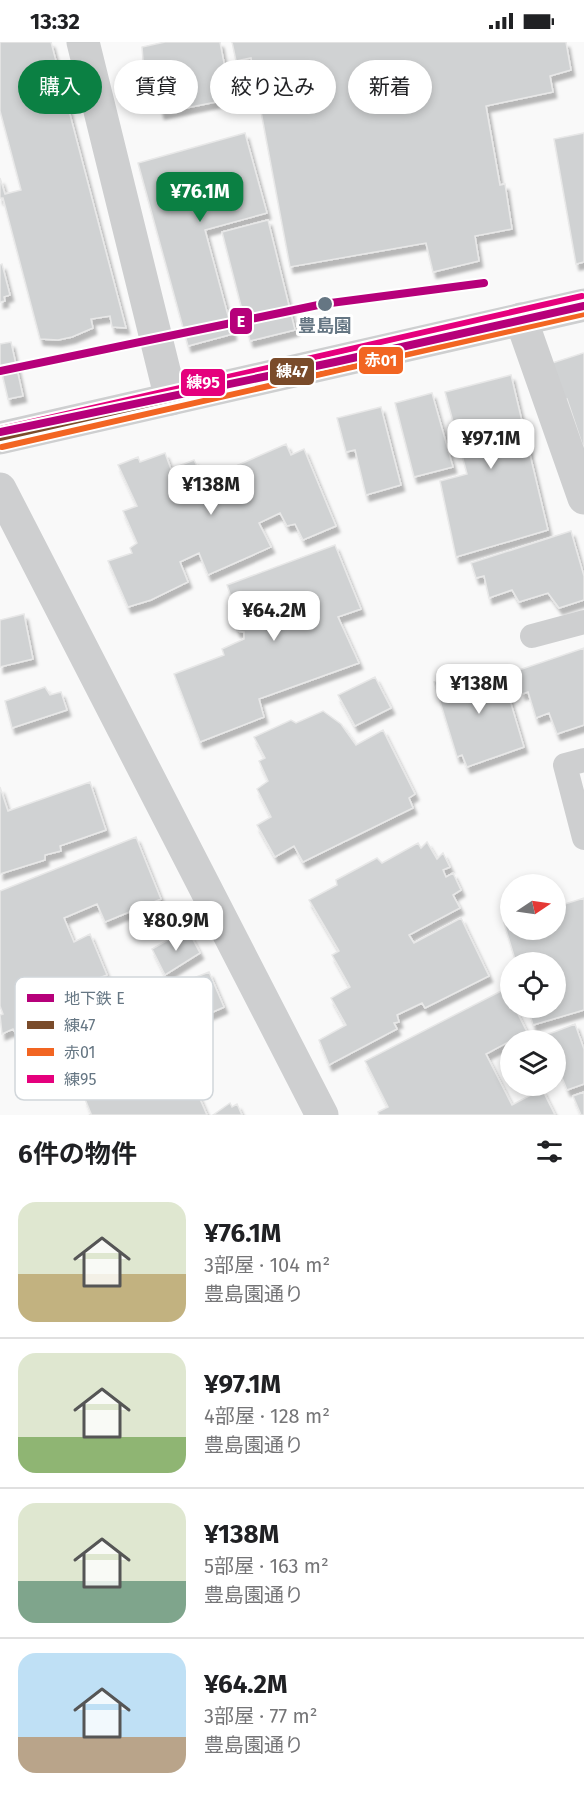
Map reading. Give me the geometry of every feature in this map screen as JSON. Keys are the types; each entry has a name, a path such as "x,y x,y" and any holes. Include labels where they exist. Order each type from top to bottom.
{"street":[{"path":"83,42 171,399"},
{"path":"0,438 584,305"},
{"path":"521,319 584,498"},
{"path":"0,489 322,1115"}],"lane":[{"path":"532,636 584,622"},
{"path":"584,760 565,765 584,837"}],"building":[{"path":"0,42 51,42 56,60 18,60 18,114 70,114 126,328 112,327 110,316 91,319 93,328 72,337 58,340 40,339 3,198 0,198 0,178 5,194 21,190 0,111"},
{"path":"165,42 220,42 223,60 210,60 210,103 198,106 198,60 143,60 142,47"},
{"path":"232,42 566,42 571,70 550,76 553,92 486,106 500,185 505,184 512,229 475,236 479,261 433,272 426,243 290,267 261,114 336,114 336,60 251,60 251,58 236,60"},
{"path":"245,133 267,213 205,230 233,334 188,346 138,163"},
{"path":"584,133 584,262 576,264 554,139"},
{"path":"268,220 295,330 250,341 222,232"},
{"path":"2,264 10,295 4,297 5,301 0,302 0,265"},
{"path":"11,342 23,396 8,399 0,365 0,344"},
{"path":"583,353 584,450 567,399 562,401 549,364"},
{"path":"511,375 548,530 456,557 440,481 467,474 445,392"},
{"path":"432,393 453,467 414,477 395,403"},
{"path":"381,407 401,485 366,495 355,450 346,452 337,418"},
{"path":"286,444 291,455 304,449 336,526 303,540 295,524 287,526 280,513 259,523 271,547 208,575 199,553 180,562 188,582 151,600 128,607 108,561 132,553 130,548 137,543 123,511 137,506 118,465 138,457 140,462 165,453 171,469 194,460 204,480"},
{"path":"571,531 584,576 584,600 559,608 548,593 519,602 512,590 489,598 484,576 476,578 471,563"},
{"path":"335,545 361,609 338,617 359,663 259,699 264,717 200,742 174,674 224,655 222,649 244,639 244,632 237,631 230,608 234,606 227,585"},
{"path":"24,614 33,659 0,667 0,620"},
{"path":"584,648 584,725 557,734 549,713 536,718 528,692 522,694 516,671"},
{"path":"488,666 489,671 500,667 524,747 467,767 462,755 457,757 434,682"},
{"path":"375,677 391,708 355,726 338,695"},
{"path":"45,687 50,695 61,692 67,710 12,728 5,701"},
{"path":"323,711 341,724 356,745 383,730 415,794 409,798 413,808 303,862 294,846 275,857 257,825 271,817 257,789 268,781 259,761 265,758 254,737 291,720 296,723"},
{"path":"90,782 106,830 60,846 61,851 45,855 45,860 0,874 0,787 8,811"},
{"path":"136,837 161,899 105,922 97,904 64,918 74,942 90,934 107,975 102,977 15,977 15,1032 13,1029 2,1034 0,891"},
{"path":"427,842 437,859 443,853 450,867 443,870 446,877 453,873 461,890 453,895 460,908 409,935 414,943 461,918 489,976 425,1008 422,1003 397,1015 399,1022 394,1023 397,1029 329,1065 319,1040 346,1025 331,998 350,987 332,955 339,951 309,900 337,885 336,880 377,858 382,863 418,843 421,848"},
{"path":"584,898 584,1010 566,1015 566,952 513,952 509,940 566,940 566,904"},
{"path":"182,932 184,937 190,934 200,953 165,975 152,949"},
{"path":"209,972 211,977 196,977"},
{"path":"213,981 224,1007 213,1012"},
{"path":"500,992 500,1018 520,1018 526,1030 500,1030 500,1046 486,1054 500,1081 500,1096 507,1096 512,1105 529,1096 546,1096 555,1115 379,1115 378,1112 388,1107 365,1061"},
{"path":"531,1018 557,1018 533,1025"},
{"path":"575,1024 584,1049 584,1084 567,1090 566,1030 559,1030"},
{"path":"584,1092 584,1115 581,1115 573,1096"},
{"path":"85,1100 200,1100 207,1115 89,1115 91,1114"},
{"path":"230,1103 232,1107 237,1104 242,1115 213,1115"}],"metro line":[{"name":"E","path":"0,371 323,304 484,283"},
{"name":"E","path":"0,432 335,362 584,306"}],"transit line":[{"name":"練95","path":"0,429 582,296"},
{"name":"練47","path":"0,438 584,305"},
{"name":"赤01","path":"2,447 584,314"}],"place":[{"name":"豊島園","path":"325,304"}]}
